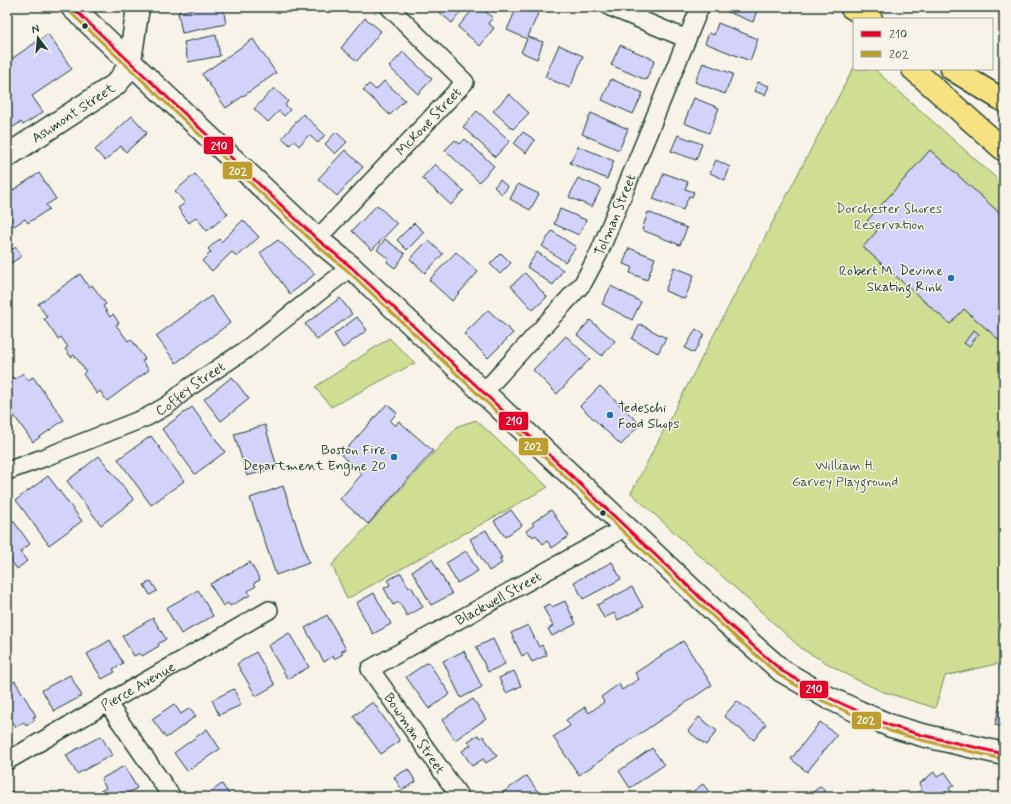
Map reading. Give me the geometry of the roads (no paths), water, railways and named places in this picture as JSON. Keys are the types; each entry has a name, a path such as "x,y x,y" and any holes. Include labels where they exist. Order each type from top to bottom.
{"main road":[{"path":"72,7 317,239 351,267 726,622 782,671 825,696 891,726 922,735 1004,754"},
{"path":"130,62 138,7"},
{"path":"842,7 855,18"},
{"path":"851,7 869,18"},
{"name":"Ashmont Street","path":"7,156 114,85 127,69 130,62"},
{"path":"914,70 1004,150"},
{"path":"954,70 1004,101"}],"street":[{"name":"McKone Street","path":"317,239 465,82 389,7"},
{"path":"610,7 687,38"},
{"name":"Tolman Street","path":"483,393 583,283 599,253 700,7"},
{"name":"Coffey Street","path":"7,471 114,430 168,405 188,388 244,351 351,267"},
{"name":"Blackwell Street","path":"370,669 626,528"},
{"name":"Pierce Avenue","path":"7,761 269,610"},
{"name":"Bowman Street","path":"370,669 460,797"},
{"path":"108,704 172,797"}],"place":[{"name":"Robert M. Devine Skating Rink","path":"951,278"},
{"name":"Tedeschi Food Shops","path":"610,415"},
{"name":"Boston Fire Department Engine 20","path":"394,457"}],"park label":[{"name":"Dorchester Shores Reservation","path":"889,216"},
{"name":"William H. Garvey Playground","path":"845,474"}]}
